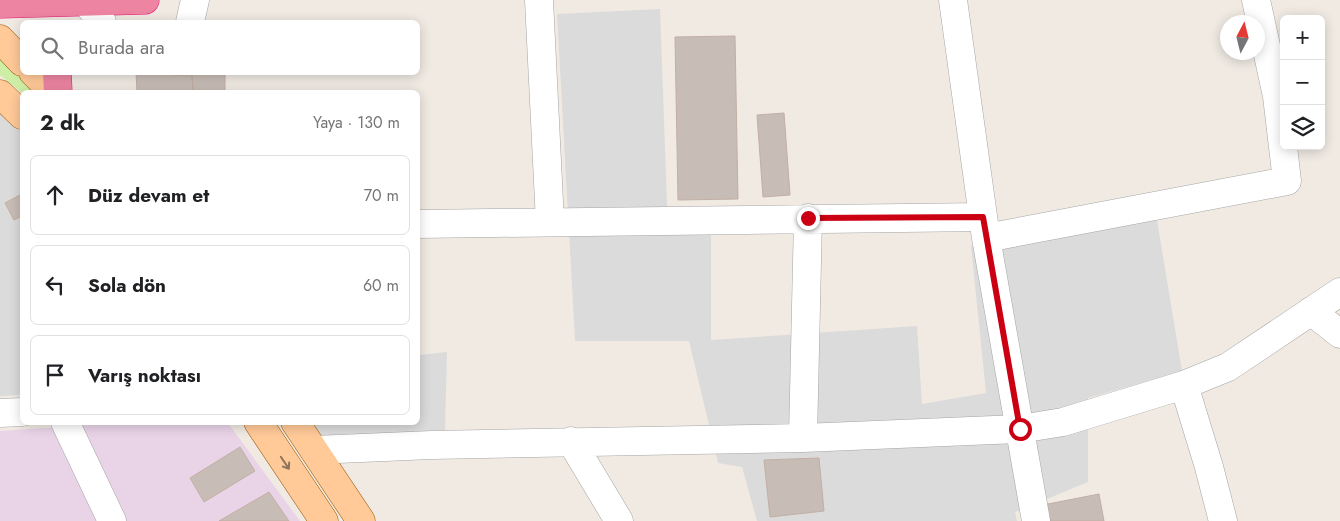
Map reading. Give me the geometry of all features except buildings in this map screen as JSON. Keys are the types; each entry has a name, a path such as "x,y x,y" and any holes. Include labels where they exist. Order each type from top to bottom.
{"highway":[{"path":"73,20 94,12 145,0"},
{"path":"0,4 94,12"},
{"path":"57,75 58,90"}],"main road":[{"path":"0,39 20,60"},
{"path":"36,75 51,90"},
{"path":"0,94 20,113"},
{"path":"260,425 324,521"},
{"path":"298,425 362,521"}],"street":[{"path":"190,20 195,0"},
{"path":"539,0 550,222"},
{"path":"953,0 985,228 1036,521"},
{"path":"420,224 808,218 985,228 1287,181 1277,96 1256,0"},
{"path":"803,438 808,218"},
{"path":"314,450 572,441 803,438 1020,429 1063,422 1184,386 1228,367 1340,292"},
{"path":"1311,311 1340,334"},
{"path":"1184,386 1209,467 1223,521"},
{"path":"0,413 20,412"},
{"path":"66,425 112,521"},
{"path":"572,441 619,521"}],"shaded area":[{"path":"660,9 668,231 711,233 711,340 917,326 922,404 986,393 971,246 1157,220 1182,371 1088,398 1088,482 1015,512 1017,521 757,521 742,467 718,463 689,341 575,341 557,14"},
{"path":"0,107 20,125 20,395 0,396"},
{"path":"447,352 445,430 318,437 310,425 420,425 420,355"},
{"path":"89,425 229,425 300,521 0,521 0,431"}],"green space":[{"path":"0,55 33,90 20,91 0,75"}],"route":[{"path":"808,218 983,217 1020,429"}]}
